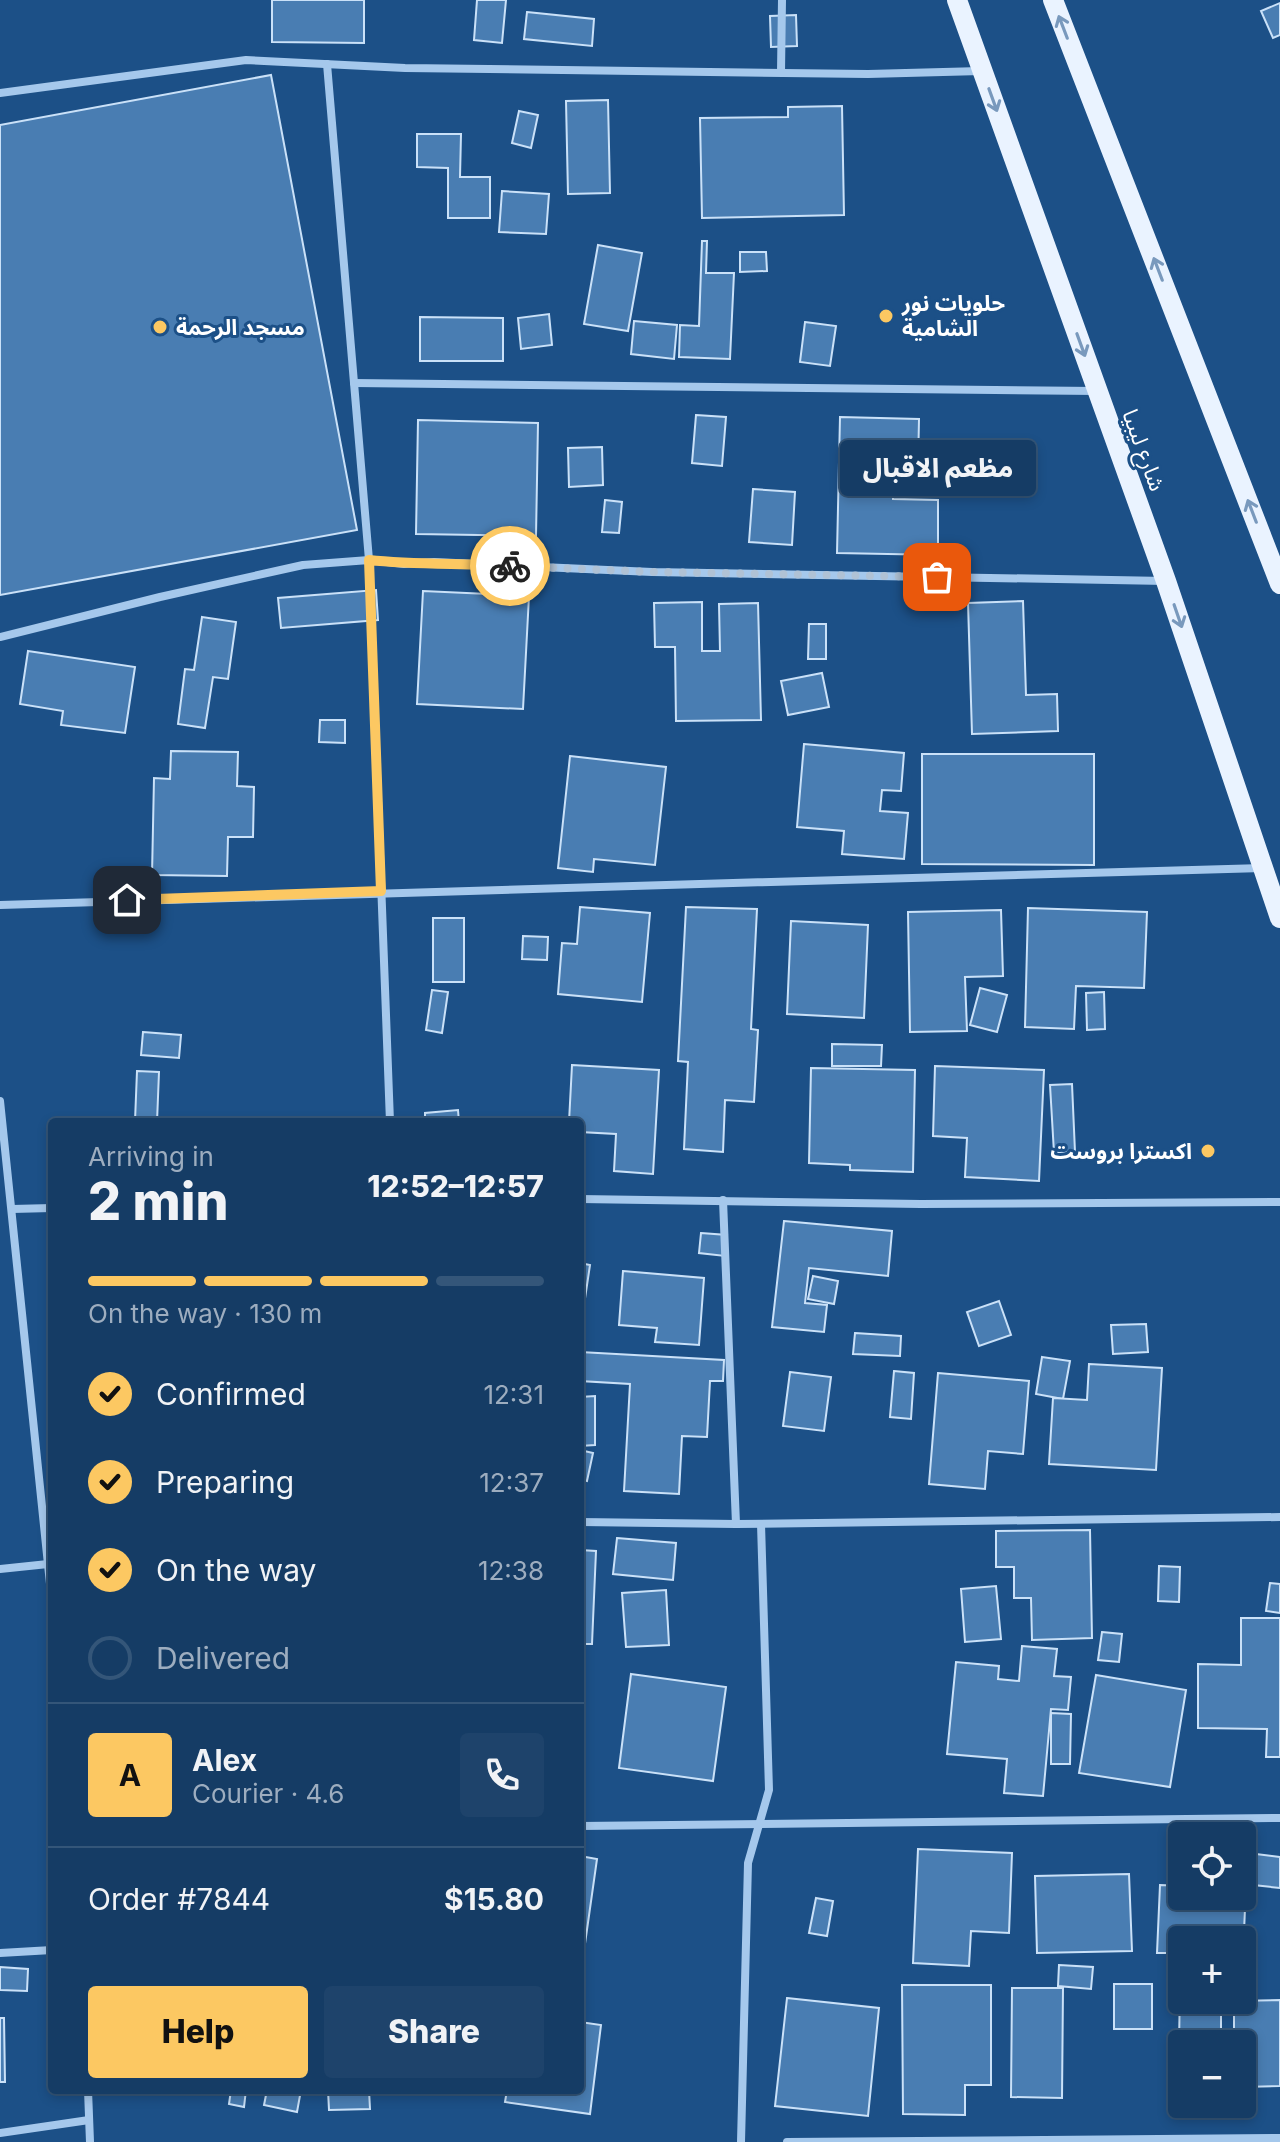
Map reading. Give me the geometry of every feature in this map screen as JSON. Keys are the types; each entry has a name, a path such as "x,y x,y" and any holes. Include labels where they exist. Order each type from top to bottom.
{"main road":[{"name":"شارع ليبيا","path":"957,0 1166,581 1280,918"},
{"path":"1053,0 1280,582"}],"street":[{"path":"781,72 782,0"},
{"path":"0,93 226,62 267,60 405,68 868,74 982,71"},
{"path":"327,64 369,560 390,1118"},
{"path":"354,383 1097,391"},
{"path":"0,637 303,565 369,560 404,564 434,562 652,572 1166,581"},
{"path":"0,905 381,891 744,884 1264,868"},
{"path":"0,1101 48,1514 48,1564 0,1569"},
{"path":"584,1199 921,1204 1280,1202"},
{"path":"723,1200 736,1524"},
{"path":"12,1209 48,1208"},
{"path":"584,1522 761,1524 1280,1517"},
{"path":"741,2142 748,1863 769,1790 761,1524"},
{"path":"584,1826 1280,1818"},
{"path":"0,1953 48,1950"},
{"path":"88,2094 90,2142"},
{"path":"0,2133 89,2120"},
{"path":"787,2142 1280,2138"}],"building":[{"path":"272,0 364,0 364,43 272,42"},
{"path":"477,0 506,0 502,43 474,40"},
{"path":"1280,3 1280,35 1273,38 1261,11"},
{"path":"527,12 594,19 592,46 524,39"},
{"path":"796,15 797,46 771,47 770,16"},
{"name":"مسجد الرحمة","path":"271,75 357,530 0,595 0,125"},
{"path":"608,100 610,193 568,194 566,101"},
{"path":"842,106 844,215 702,218 700,118 788,117 788,107"},
{"path":"519,111 538,115 531,148 512,143"},
{"path":"417,134 461,134 460,177 490,177 490,218 448,218 448,168 417,167"},
{"path":"502,191 549,194 546,234 499,232"},
{"path":"702,241 707,241 706,273 734,273 730,359 679,357 680,325 699,326"},
{"path":"598,245 642,253 628,331 584,324"},
{"path":"740,252 766,252 767,271 740,272"},
{"path":"549,314 552,345 521,349 518,318"},
{"path":"420,317 503,318 503,361 420,361"},
{"path":"634,321 677,325 674,359 631,354"},
{"path":"805,322 836,326 830,366 800,362"},
{"path":"696,415 726,417 722,466 692,463"},
{"path":"840,417 919,419 918,468 893,467 893,499 938,500 938,555 837,553"},
{"path":"418,420 538,423 536,536 416,534"},
{"path":"602,447 603,485 569,487 568,448"},
{"path":"896,470 924,470 924,496 896,497"},
{"path":"753,489 795,492 792,545 749,542"},
{"path":"605,500 622,502 619,533 602,532"},
{"path":"376,590 378,620 281,628 278,598"},
{"path":"423,591 529,596 523,709 417,704"},
{"path":"1023,601 1026,695 1057,694 1058,731 972,734 968,603"},
{"path":"702,602 702,651 720,651 719,604 758,603 761,720 676,721 675,647 655,647 654,603"},
{"path":"202,617 236,622 228,679 213,677 205,728 178,724 185,669 194,670"},
{"path":"809,624 826,624 826,659 808,659"},
{"path":"28,651 135,667 125,733 61,725 63,711 20,704"},
{"path":"822,673 829,707 788,715 781,681"},
{"path":"320,720 345,720 345,743 319,742"},
{"path":"804,744 904,753 901,791 882,790 880,811 908,813 904,859 842,854 844,831 797,827"},
{"path":"171,751 238,752 237,786 254,787 253,837 228,837 227,876 152,875 154,778 170,779"},
{"path":"922,754 1094,754 1094,865 922,864"},
{"path":"570,756 666,767 655,865 594,859 593,872 558,868"},
{"path":"580,907 650,913 642,1002 558,994 562,943 577,944"},
{"path":"686,907 757,909 751,1029 758,1030 754,1102 725,1100 723,1152 684,1149 688,1062 678,1061"},
{"path":"1028,908 1147,912 1144,988 1076,986 1074,1029 1025,1027"},
{"path":"1001,910 1003,976 965,977 967,1031 910,1032 908,912"},
{"path":"433,918 464,918 464,982 433,982"},
{"path":"791,921 868,925 864,1018 787,1014"},
{"path":"523,936 548,937 547,960 522,959"},
{"path":"980,988 1007,995 997,1032 970,1025"},
{"path":"432,990 448,992 442,1033 426,1030"},
{"path":"1104,992 1105,1029 1087,1030 1086,993"},
{"path":"143,1032 181,1035 179,1058 141,1055"},
{"path":"832,1044 882,1045 881,1066 832,1066"},
{"path":"572,1065 659,1070 653,1174 614,1171 616,1134 584,1132 584,1118 569,1118"},
{"path":"935,1066 1044,1070 1039,1181 965,1177 967,1138 933,1136"},
{"path":"811,1068 915,1070 913,1172 850,1170 850,1165 809,1163"},
{"path":"137,1071 159,1072 157,1118 135,1118"},
{"path":"1072,1084 1075,1152 1054,1153 1050,1085"},
{"path":"458,1110 459,1118 425,1118 425,1113"},
{"path":"784,1221 892,1231 888,1276 809,1268 805,1303 827,1305 824,1332 772,1327"},
{"path":"701,1233 727,1235 725,1256 699,1253"},
{"path":"584,1264 590,1265 584,1305"},
{"path":"623,1271 704,1278 699,1345 655,1342 657,1328 619,1325"},
{"path":"813,1276 838,1281 834,1304 808,1299"},
{"path":"999,1301 1011,1335 979,1346 967,1312"},
{"path":"1146,1324 1148,1352 1113,1354 1111,1325"},
{"path":"855,1333 901,1336 900,1356 853,1354"},
{"path":"584,1352 724,1360 723,1381 710,1381 707,1437 682,1436 679,1494 624,1491 630,1384 584,1381"},
{"path":"1042,1357 1070,1361 1063,1399 1036,1394"},
{"path":"1089,1364 1162,1368 1156,1470 1049,1464 1053,1398 1087,1400"},
{"path":"894,1371 914,1373 911,1419 890,1417"},
{"path":"790,1372 831,1377 824,1431 783,1426"},
{"path":"938,1373 1029,1381 1023,1454 988,1451 985,1489 929,1484"},
{"path":"595,1396 595,1445 584,1446 584,1397"},
{"path":"584,1451 593,1453 587,1481 584,1480"},
{"path":"1090,1530 1092,1638 1032,1640 1031,1598 1014,1598 1014,1567 996,1567 996,1531"},
{"path":"617,1538 676,1543 673,1580 613,1574"},
{"path":"584,1550 596,1551 592,1644 584,1644"},
{"path":"1159,1566 1180,1567 1179,1602 1158,1601"},
{"path":"1270,1583 1280,1584 1280,1613 1266,1611"},
{"path":"996,1586 1001,1639 965,1642 961,1589"},
{"path":"666,1590 669,1645 626,1647 622,1593"},
{"path":"1241,1618 1280,1618 1280,1757 1266,1757 1267,1729 1198,1728 1198,1664 1241,1665"},
{"path":"1102,1632 1122,1634 1119,1662 1098,1660"},
{"path":"1022,1646 1057,1649 1054,1676 1071,1677 1068,1710 1051,1709 1043,1796 1004,1793 1007,1759 947,1754 956,1662 999,1666 998,1679 1019,1681"},
{"path":"631,1674 726,1687 713,1781 619,1768"},
{"path":"1096,1675 1186,1690 1170,1787 1079,1773"},
{"path":"1051,1713 1071,1714 1070,1764 1051,1764"},
{"path":"918,1849 1012,1853 1009,1933 971,1931 969,1966 913,1963"},
{"path":"1256,1854 1280,1857 1280,1888 1256,1885"},
{"path":"584,1857 597,1859 584,1951"},
{"path":"1129,1874 1132,1951 1037,1953 1035,1876"},
{"path":"1160,1885 1168,1885 1168,1910 1245,1910 1244,1926 1168,1926 1168,1953 1157,1953"},
{"path":"816,1898 833,1901 827,1936 809,1933"},
{"path":"1059,1965 1093,1967 1091,1989 1058,1986"},
{"path":"0,1967 28,1969 27,1991 0,1990"},
{"path":"1114,1984 1152,1984 1152,2029 1114,2029"},
{"path":"902,1985 991,1985 991,2085 965,2085 965,2115 903,2114"},
{"path":"1012,1988 1063,1988 1062,2098 1011,2097"},
{"path":"787,1998 879,2008 868,2116 775,2106"},
{"path":"1280,2000 1280,2086 1256,2087 1256,2030 1234,2030 1234,2014 1256,2014 1256,2001"},
{"path":"1180,2014 1221,2014 1221,2030 1179,2030"},
{"path":"0,2018 4,2018 5,2082 0,2082"},
{"path":"584,2023 601,2025 590,2114 505,2102 506,2094 584,2094"},
{"path":"230,2094 246,2094 244,2107 229,2104"},
{"path":"266,2094 300,2094 297,2112 264,2105"},
{"path":"328,2094 369,2094 370,2109 329,2110"}],"way so far":[{"path":"510,566 937,577"}],"place":[{"name":"حلويات نور الشامية","path":"886,316"},
{"name":"مسجد الرحمة","path":"160,327"},
{"name":"مظعم الاقبال","path":"937,577"},
{"name":"اكسترا بروست","path":"1208,1151"}],"route":[{"path":"127,900 381,891 369,560 404,564 434,562 510,566"}]}
